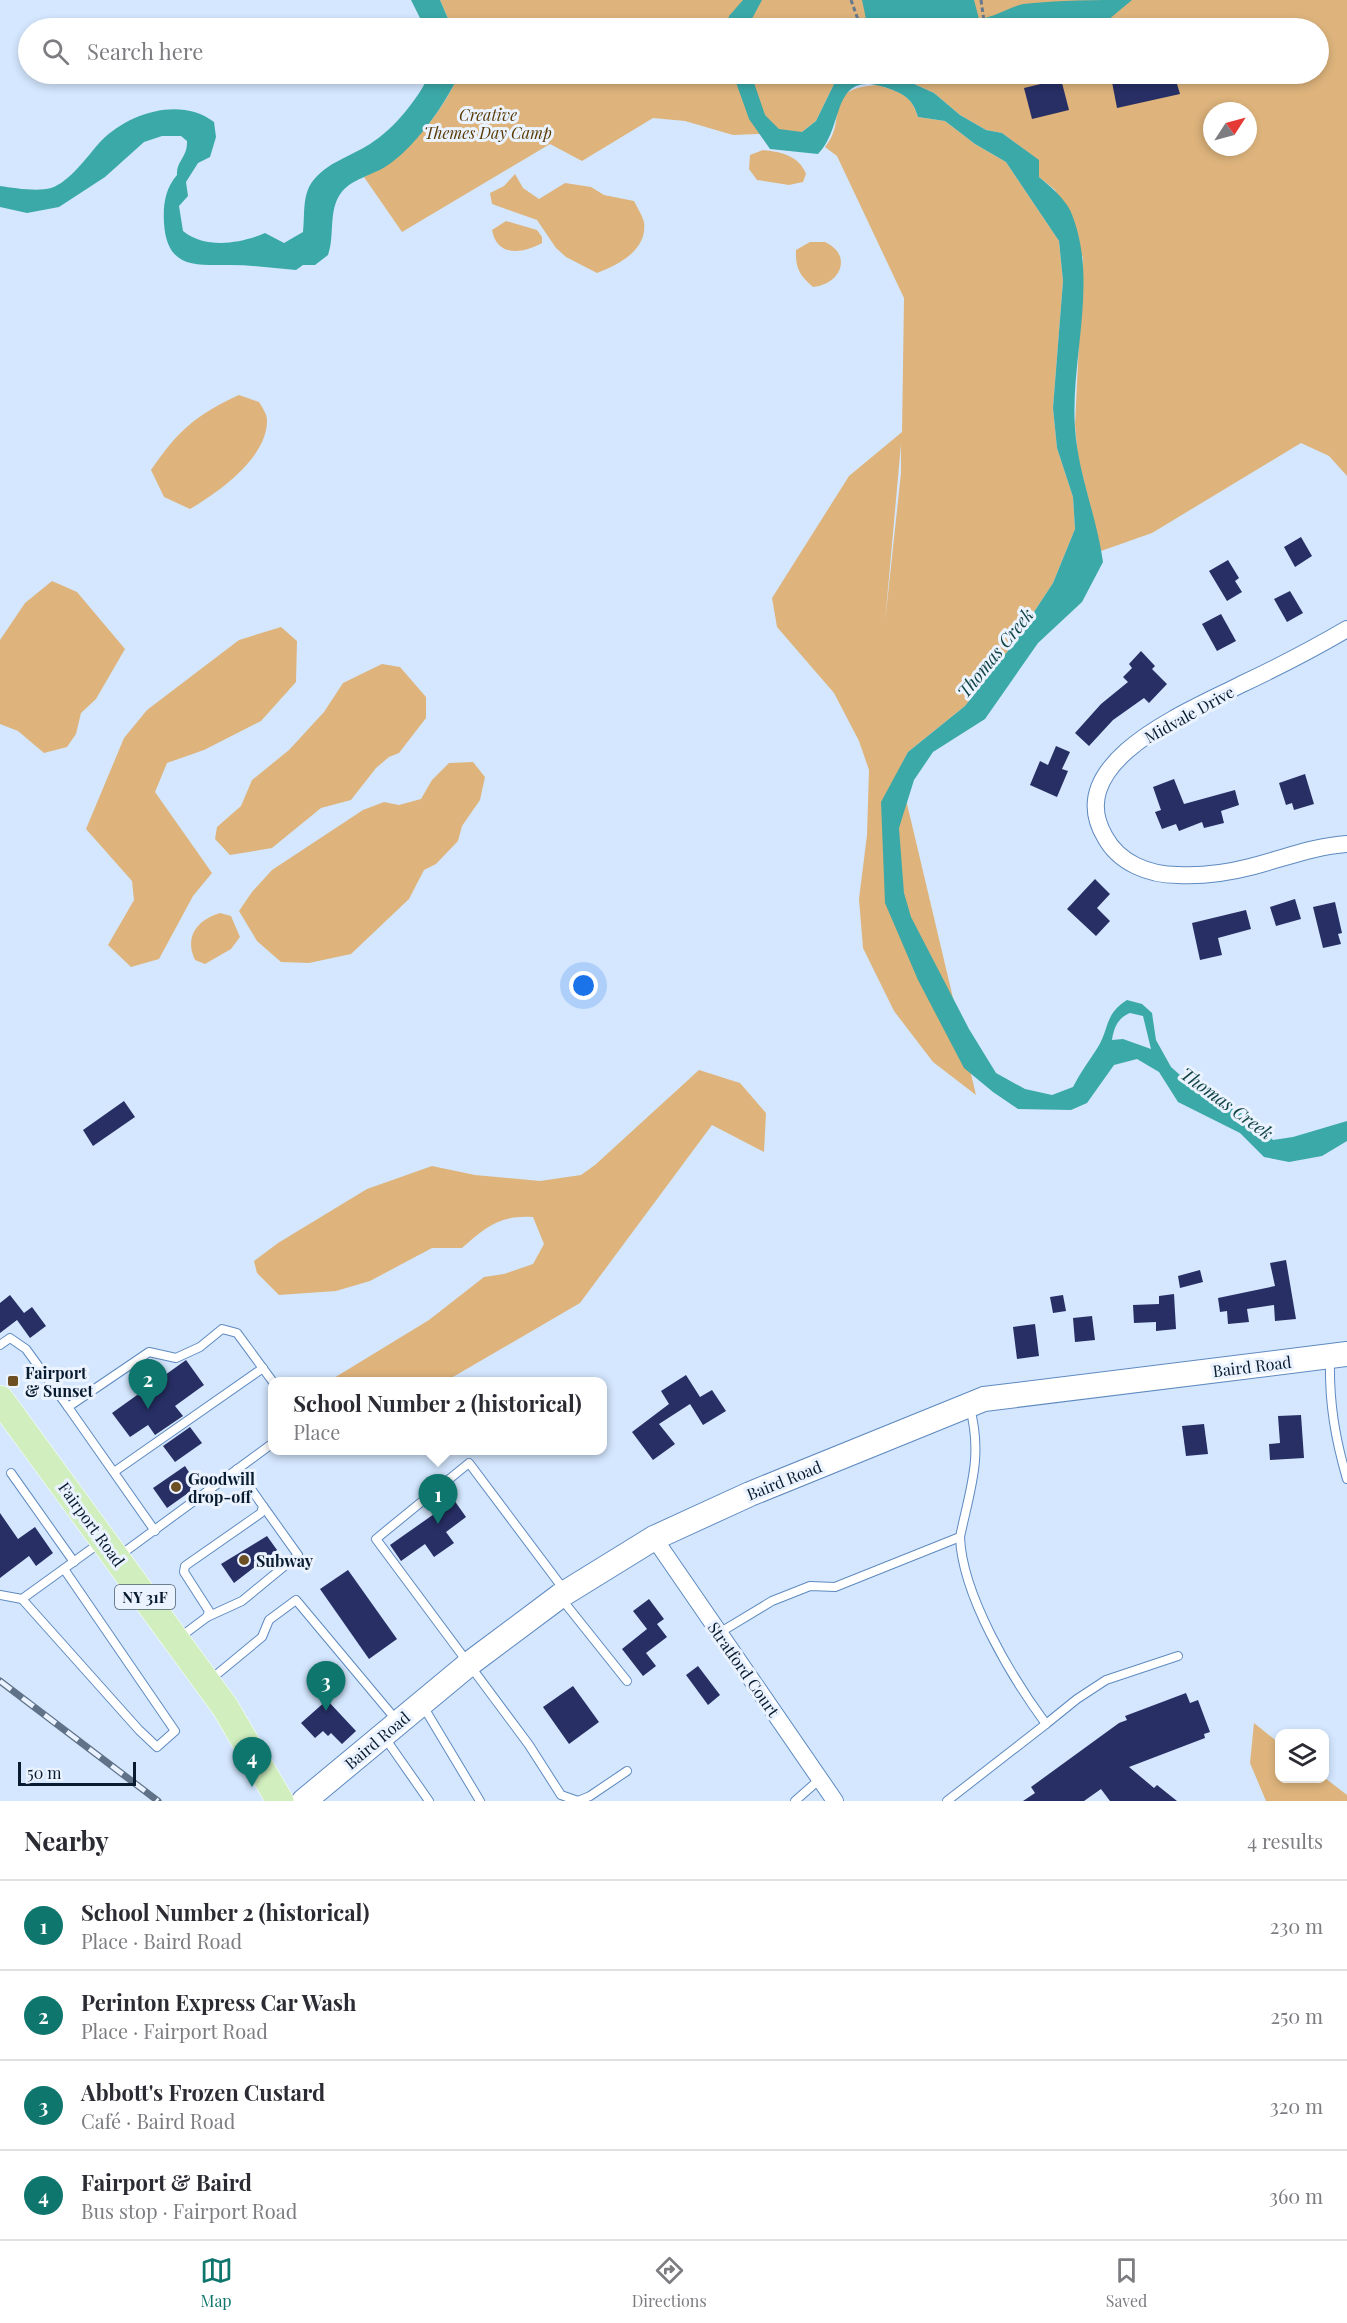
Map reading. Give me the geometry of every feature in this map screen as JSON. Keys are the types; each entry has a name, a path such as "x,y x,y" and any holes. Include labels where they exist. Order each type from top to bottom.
{"main road":[{"name":"Fairport Road","path":"0,1399 207,1683 246,1739 280,1801"}],"street":[{"name":"Midvale Drive","path":"1347,629 1173,720 1130,748 1109,770 1100,784 1095,808 1104,836 1113,849 1134,865 1177,876 1227,872 1291,855 1347,844"},
{"name":"Baird Road","path":"304,1801 421,1703 562,1594 654,1538 750,1494 984,1399 1339,1355"},
{"name":"Stratford Court","path":"654,1538 835,1801"}],"lane":[{"path":"68,1407 149,1352 176,1358 200,1347 222,1329 237,1333 269,1377"},
{"path":"0,1345 10,1338 26,1349 154,1531"},
{"path":"1339,1355 1329,1393 1334,1433 1347,1479"},
{"path":"114,1472 263,1368"},
{"path":"969,1405 976,1431 977,1455 960,1537 961,1559 987,1626 1025,1695 1046,1724"},
{"path":"22,1599 74,1562 154,1531 268,1447"},
{"path":"627,1681 469,1463 376,1539 529,1745 561,1796 578,1801 590,1796 627,1772"},
{"path":"176,1640 207,1617 242,1601 298,1555 237,1469"},
{"path":"11,1473 74,1562"},
{"path":"207,1617 208,1611 184,1572 185,1566 261,1513 263,1506"},
{"path":"719,1633 772,1601 810,1586 835,1587 960,1537"},
{"path":"0,1595 22,1599 139,1730 157,1747 171,1737 175,1731 64,1569"},
{"path":"207,1683 262,1637 269,1620 297,1600 391,1729 429,1801"},
{"path":"947,1801 1077,1699 1106,1680 1178,1656"},
{"path":"421,1703 480,1801"},
{"path":"795,1801 820,1779"}],"path":[{"path":"851,0 857,18"},
{"path":"981,0 984,18"}],"green space":[{"path":"440,0 1347,0 1347,476 1329,456 1301,443 1152,533 1101,551 1078,457 1075,425 1083,258 1055,190 1039,177 1038,160 1002,133 986,130 960,115 934,93 914,84 1329,84 1329,18 448,18"},
{"name":"Creative Themes Day Camp","path":"454,84 834,84 816,121 802,132 733,135 685,121 653,118 582,161 550,144 402,232 364,177 408,147 432,120"},
{"path":"878,85 898,92 912,103 918,117 945,121 975,144 1006,162 1059,241 1063,281 1053,408 1057,448 1073,497 1075,529 1053,583 1011,647 965,706 908,752 899,770 976,1095 933,1062 894,1011 863,948 859,899 867,835 869,770 859,741 834,693 777,627 772,598 849,476 902,432 904,298 837,156 825,147 832,136 841,99 848,92","holes":["901,444 901,473 885,622"]},
{"path":"763,150 789,156 799,163 806,174 803,182 789,185 757,180 749,169 750,155"},
{"path":"515,174 523,188 539,199 565,183 591,187 604,195 634,201 644,222 641,241 622,261 597,273 566,257 556,248 537,220 492,204 490,193 504,186"},
{"path":"506,221 537,230 542,237 542,243 519,251 505,249 499,245 492,230"},
{"path":"810,242 825,242 834,248 841,261 840,268 831,281 813,287 799,271 796,262 796,250"},
{"path":"239,395 259,402 267,418 265,434 251,460 227,483 190,509 164,497 151,470 161,456 179,434 199,417"},
{"path":"52,581 77,592 125,649 96,699 81,713 76,734 67,747 44,753 18,731 0,724 0,640 25,603"},
{"path":"281,627 297,641 296,682 261,721 204,750 167,763 155,792 212,873 193,896 159,959 131,967 108,945 134,900 132,881 86,829 124,738 147,710 239,640"},
{"path":"382,664 400,667 426,697 426,718 399,753 389,757 376,768 351,800 321,808 272,848 230,855 215,839 217,827 241,806 252,780 289,750 324,712 343,683"},
{"path":"473,762 485,777 480,800 462,826 458,841 436,864 424,870 409,899 351,954 309,963 281,962 257,941 239,911 272,870 363,810 384,802 399,805 421,799 432,780 449,763"},
{"path":"220,913 231,916 240,937 231,949 205,964 195,960 191,944 195,930 205,920"},
{"path":"699,1070 740,1083 766,1113 764,1152 712,1125 580,1303 453,1377 336,1377 429,1320 484,1277 504,1274 533,1264 544,1244 533,1217 502,1220 486,1228 462,1248 432,1248 370,1281 336,1291 279,1295 257,1273 254,1261 278,1243 367,1189 432,1166 475,1175 540,1181 581,1175 595,1165"},
{"path":"1254,1723 1275,1740 1275,1783 1329,1783 1329,1781 1347,1795 1347,1801 1266,1801 1250,1763"}],"shaded area":[{"path":"411,0 440,0 448,18 420,18"},
{"path":"743,0 762,0 752,18 729,18"},
{"path":"862,0 974,0 979,18 866,18"},
{"path":"1132,0 1110,18 983,18 1023,4"},
{"path":"424,84 454,84 428,125 407,150 385,167 355,181 341,193 334,207 328,255 315,265 303,265 296,270 206,265 195,264 177,257 166,238 164,210 167,192 177,175 178,166 187,146 187,141 181,136 162,136 144,142 105,177 59,207 27,213 0,207 0,186 32,190 51,188 72,174 101,141 125,123 155,111 186,110 201,114 214,122 216,137 210,157 198,163 186,182 188,196 179,206 183,231 202,240 223,243 245,240 265,233 284,243 303,232 305,200 312,182 318,175 339,160 370,144 388,130 419,94"},
{"path":"737,84 754,84 765,115 779,129 802,132 816,121 834,84 871,84 857,86 848,92 827,143 818,154 770,149 749,119"},
{"path":"871,84 914,84 934,93 960,115 986,130 1002,133 1039,160 1039,177 1056,192 1070,210 1079,236 1083,263 1075,428 1080,462 1103,562 1082,602 1038,643 985,719 933,752 914,780 899,828 904,893 911,917 969,1029 996,1073 1025,1089 1052,1095 1073,1087 1102,1040 1114,1011 1127,1000 1142,1004 1152,1013 1156,1040 1171,1067 1189,1083 1251,1119 1273,1140 1293,1137 1347,1121 1347,1141 1322,1156 1289,1162 1264,1157 1240,1133 1178,1102 1159,1072 1137,1059 1114,1065 1087,1103 1071,1110 1018,1109 964,1068 918,980 885,903 881,802 908,752 965,706 1011,647 1053,583 1075,529 1073,497 1057,448 1053,408 1063,281 1059,241 1006,162 975,144 945,121 918,117 914,106 908,99 890,89","holes":["1130,1013 1143,1016 1151,1049 1123,1039 1112,1040 1115,1027 1122,1017"]}],"building":[{"path":"1040,84 1062,84 1069,110 1032,119 1024,88"},
{"path":"1112,84 1177,84 1180,94 1117,108"},
{"path":"1301,537 1312,556 1295,567 1284,547"},
{"path":"1228,560 1239,578 1235,581 1242,592 1227,601 1209,571"},
{"path":"1290,591 1303,613 1287,622 1274,599"},
{"path":"1221,614 1236,641 1217,651 1202,624"},
{"path":"1141,651 1155,666 1152,669 1167,684 1149,703 1144,698 1113,720 1089,746 1075,733 1101,704 1128,682 1123,677 1132,668 1129,664"},
{"path":"1056,746 1070,752 1062,769 1068,771 1057,797 1030,785 1040,761 1048,765"},
{"path":"1305,774 1314,804 1294,810 1292,803 1286,805 1279,783"},
{"path":"1174,779 1184,804 1235,790 1239,805 1221,811 1224,823 1204,828 1202,822 1179,831 1176,824 1162,829 1155,812 1161,810 1153,787"},
{"path":"1095,879 1110,894 1097,908 1110,921 1096,936 1067,909"},
{"path":"1295,899 1301,919 1276,926 1270,907"},
{"path":"1335,902 1342,933 1338,934 1341,944 1323,948 1313,907"},
{"path":"1246,910 1251,929 1218,938 1222,955 1200,960 1192,923"},
{"path":"124,1101 135,1117 93,1146 83,1130"},
{"path":"1286,1260 1296,1319 1275,1321 1274,1305 1247,1309 1249,1322 1228,1324 1227,1311 1220,1312 1218,1298 1275,1286 1270,1263"},
{"path":"1200,1270 1203,1282 1180,1288 1178,1276"},
{"path":"1174,1294 1176,1329 1156,1331 1156,1322 1134,1323 1133,1305 1159,1304 1159,1296"},
{"path":"10,1295 24,1313 32,1307 46,1326 30,1338 17,1320 0,1333 0,1303"},
{"path":"1063,1295 1066,1311 1053,1313 1050,1297"},
{"path":"1092,1316 1095,1340 1075,1342 1073,1318"},
{"path":"1035,1324 1039,1356 1017,1359 1013,1327"},
{"path":"186,1360 204,1385 175,1406 183,1416 155,1435 148,1425 130,1437 112,1413"},
{"path":"686,1375 700,1397 712,1390 726,1411 703,1425 690,1404 659,1424 675,1444 653,1460 632,1432 669,1404 661,1391"},
{"path":"1301,1415 1304,1458 1270,1460 1269,1444 1280,1443 1278,1416"},
{"path":"1204,1424 1208,1454 1186,1456 1182,1426"},
{"path":"190,1427 202,1443 175,1462 163,1446"},
{"name":"Goodwill drop-off","path":"185,1466 198,1486 167,1508 153,1488"},
{"path":"454,1500 466,1517 446,1532 454,1543 434,1557 425,1544 401,1561 390,1545"},
{"path":"0,1513 18,1539 35,1527 53,1553 36,1566 29,1556 0,1578"},
{"name":"Subway","path":"267,1536 277,1550 234,1583 221,1564"},
{"path":"348,1570 397,1639 369,1659 320,1589"},
{"path":"649,1599 664,1619 657,1624 667,1637 646,1653 656,1666 643,1676 622,1649 647,1629 633,1611"},
{"path":"698,1666 720,1695 708,1705 686,1675"},
{"path":"573,1686 599,1722 569,1744 543,1707"},
{"path":"1186,1693 1190,1703 1198,1700 1210,1732 1204,1734 1205,1738 1129,1767 1154,1788 1157,1785 1177,1801 1110,1801 1101,1789 1084,1801 1023,1801 1035,1793 1031,1787 1119,1723 1127,1720 1125,1716"},
{"path":"327,1700 356,1731 342,1744 331,1733 328,1736 323,1731 315,1738 301,1723"}],"railway":[{"path":"0,1681 158,1801"}],"place":[{"name":"Fairport & Sunset","path":"13,1381"},
{"name":"Perinton Express Car Wash","path":"148,1409"},
{"name":"Goodwill drop-off","path":"176,1487"},
{"name":"School Number 2 (historical)","path":"438,1524"},
{"name":"Subway","path":"244,1560"},
{"name":"Abbott's Frozen Custard","path":"326,1711"},
{"name":"Fairport & Baird","path":"252,1787"}],"water label":[{"name":"Thomas Creek","path":"995,653"},
{"name":"Thomas Creek","path":"1227,1103"}]}
